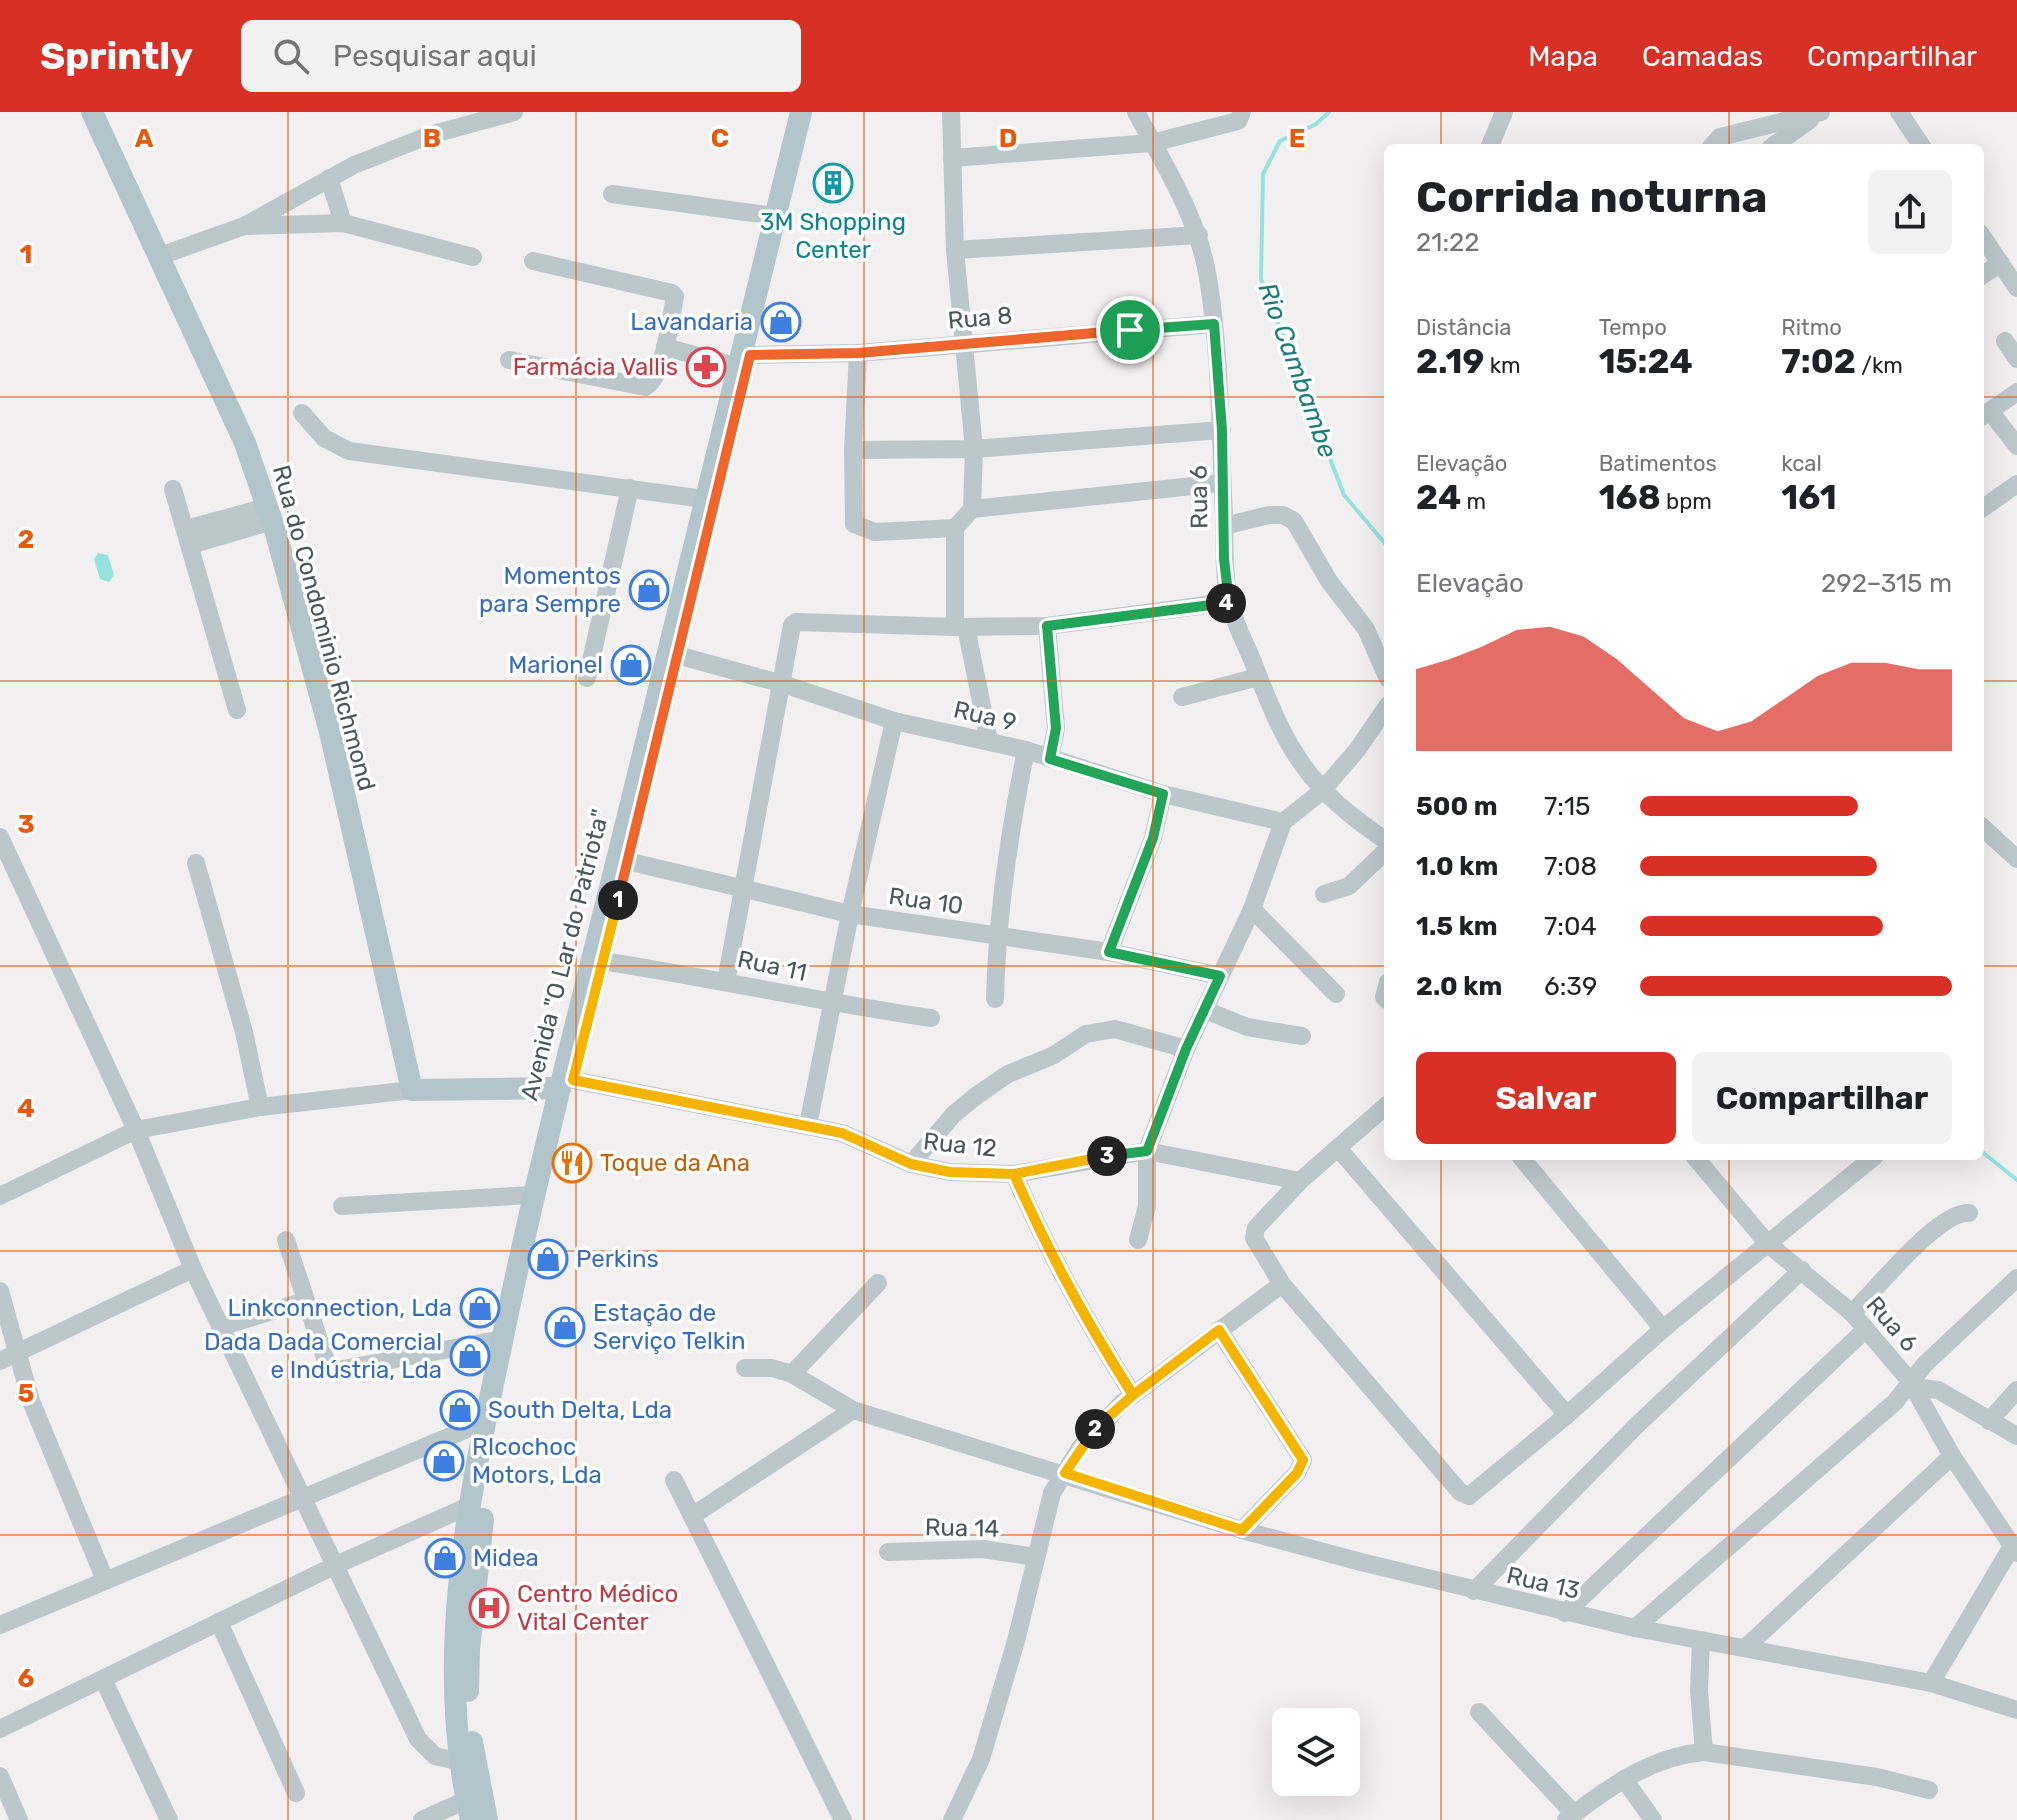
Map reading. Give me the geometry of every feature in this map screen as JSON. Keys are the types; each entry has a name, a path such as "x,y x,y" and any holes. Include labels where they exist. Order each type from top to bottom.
{"main road":[{"name":"Rua do Condominio Richmond","path":"92,112 245,443 264,522 330,732 412,1090"},
{"name":"Avenida \"O Lar do Patriota\"","path":"469,1810 461,1762 452,1646 458,1577 484,1422 531,1195 602,961 627,861 801,112"},
{"name":"Avenida \"O Lar do Patriota\"","path":"487,1820 471,1739 468,1694 479,1540 518,1312 565,1084 704,499 812,112"},
{"path":"412,1090 565,1084"}],"street":[{"path":"160,256 244,226 329,178 430,135 514,112"},
{"name":"Rua 6","path":"1136,112 1199,235 1214,324 1222,430 1224,559 1229,602 1282,734 1321,792 1384,839"},
{"path":"952,158 1152,143 1238,121 1242,112"},
{"path":"1491,144 1504,112"},
{"path":"1714,144 1720,137 1821,112"},
{"path":"1776,144 1821,112"},
{"path":"1899,112 1920,144"},
{"path":"947,113 962,343 974,449 972,509 955,528 961,627 989,741"},
{"path":"329,178 343,223"},
{"path":"612,194 775,216"},
{"path":"244,226 343,223 473,257"},
{"path":"955,250 1199,235"},
{"path":"1984,239 2017,288"},
{"path":"509,360 645,387 651,384 665,347 675,296 672,293 533,261"},
{"path":"1984,274 2001,263"},
{"name":"Rua 8","path":"665,347 744,361 1214,324"},
{"path":"2005,341 2017,359"},
{"path":"858,353 852,518 860,528 875,532 955,528"},
{"path":"2017,392 1985,414 2017,446"},
{"path":"302,413 324,438 349,451 704,499"},
{"path":"853,450 974,449 1222,430"},
{"path":"972,509 1222,483"},
{"path":"1984,507 2017,484"},
{"path":"587,678 630,488"},
{"path":"173,489 237,710"},
{"path":"1224,526 1269,515 1283,515 1294,521 1329,581 1366,629 1384,670"},
{"path":"188,537 264,522"},
{"path":"726,981 783,684 789,630 796,622 1047,626 1229,602"},
{"path":"1047,626 1056,728 1050,759"},
{"name":"Rua 9","path":"677,655 783,684 894,721 1026,750 1163,794 1283,822"},
{"path":"1182,697 1258,677"},
{"path":"1138,1240 1147,1206 1147,1151 1186,1049 1252,909 1283,822 1321,792 1357,750 1384,711"},
{"path":"808,1125 850,914 894,721"},
{"path":"995,999 997,934 1008,838 1026,750"},
{"path":"1109,952 1153,838 1163,794"},
{"path":"1984,829 2017,859"},
{"path":"0,837 136,1130 193,1269 418,1739 435,1756 461,1762"},
{"path":"1324,894 1349,886 1384,853"},
{"name":"Rua 10","path":"627,861 850,914 1109,952 1220,976"},
{"path":"196,863 244,1032 260,1107"},
{"path":"1252,909 1336,994"},
{"name":"Rua 11","path":"602,961 726,981 832,1004 931,1018"},
{"path":"1205,1010 1247,1027 1302,1036"},
{"path":"911,1164 954,1114 976,1096 1008,1074 1052,1056 1086,1034 1115,1029 1186,1049"},
{"name":"Rua 12","path":"565,1084 808,1125 842,1133 911,1164 950,1172 1014,1174 1147,1151 1300,1181"},
{"path":"0,1196 136,1130 260,1107 412,1090"},
{"path":"1384,1108 1300,1181 1256,1228 1254,1238 1282,1284 1460,1492 1469,1496 1479,1491 1663,1329 1768,1244 1863,1160"},
{"path":"1338,1148 1567,1415"},
{"path":"1523,1160 1663,1329"},
{"name":"Rua 6","path":"1697,1160 1768,1244 1852,1313 1912,1384 1952,1456 2014,1549"},
{"path":"1014,1174 1047,1250 1088,1325 1133,1395"},
{"path":"342,1206 531,1195"},
{"path":"1852,1313 1924,1238 1954,1215 1969,1213"},
{"path":"286,1240 327,1364 338,1370 502,1339"},
{"path":"9,1357 193,1269"},
{"path":"1474,1591 1638,1424 1802,1270"},
{"path":"1635,1628 1895,1402 2017,1278"},
{"path":"745,1368 772,1368 792,1374 878,1283"},
{"path":"952,1820 981,1759 1016,1641 1052,1493 1099,1424 1282,1284"},
{"path":"0,1291 9,1357 31,1401 105,1580"},
{"path":"220,1327 305,1301"},
{"path":"1565,1613 1866,1329"},
{"path":"1219,1330 1303,1460 1297,1473 1242,1530"},
{"name":"Rua 13","path":"792,1374 853,1410 1242,1530 1565,1613 1931,1683 2017,1710"},
{"path":"1912,1384 1938,1390 2017,1436"},
{"path":"1989,1421 2017,1390"},
{"path":"692,1516 853,1410"},
{"path":"0,1625 484,1422"},
{"path":"1746,1647 1952,1456"},
{"path":"674,1480 843,1820"},
{"path":"0,1729 104,1681 336,1565 471,1505"},
{"name":"Rua 14","path":"888,1552 983,1549 1035,1557"},
{"path":"1931,1683 2014,1549"},
{"path":"219,1622 296,1793"},
{"path":"1701,1640 1699,1691 1704,1752"},
{"path":"104,1681 169,1820"},
{"path":"1479,1712 1570,1817 1624,1779 1676,1754 1704,1752 1877,1777 1929,1790"},
{"path":"0,1776 19,1820"},
{"path":"1624,1779 1653,1820"},
{"path":"422,1820 469,1810"}],"water":[{"path":"98,553 108,555 114,575 109,582 100,579 94,559"}],"waterway":[{"name":"Rio Cambambe","path":"1329,112 1316,124 1280,141 1263,174 1261,279 1344,495 1384,542"},
{"name":"Rio Cambambe","path":"1984,1153 2017,1180"}],"place":[{"name":"3M Shopping Center","path":"833,183"},
{"name":"Lavandaria","path":"781,322"},
{"name":"Farmácia Vallis","path":"706,367"},
{"name":"Momentos para Sempre","path":"649,590"},
{"name":"Marionel","path":"631,665"},
{"name":"Toque da Ana","path":"572,1163"},
{"name":"Perkins","path":"548,1259"},
{"name":"Linkconnection, Lda","path":"480,1308"},
{"name":"Estação de Serviço Telkin","path":"565,1327"},
{"name":"Dada Dada Comercial e Indústria, Lda","path":"470,1356"},
{"name":"South Delta, Lda","path":"460,1410"},
{"name":"RIcochoc Motors, Lda","path":"444,1461"},
{"name":"Midea","path":"445,1558"},
{"name":"Centro Médico Vital Center","path":"489,1608"}],"route":[{"path":"1130,330 858,353 750,355 573,1080 842,1133 911,1164 950,1172 1014,1174 1047,1250 1088,1325 1133,1395 1099,1424 1065,1473 1242,1530 1297,1473 1303,1460 1302,1453 1285,1433 1219,1330 1133,1395 1088,1325 1047,1250 1014,1174 1071,1161 1147,1151 1186,1049 1220,976 1109,952 1153,838 1163,794 1050,759 1056,728 1047,626 1229,602 1224,559 1222,430 1214,324 1130,330"}]}
